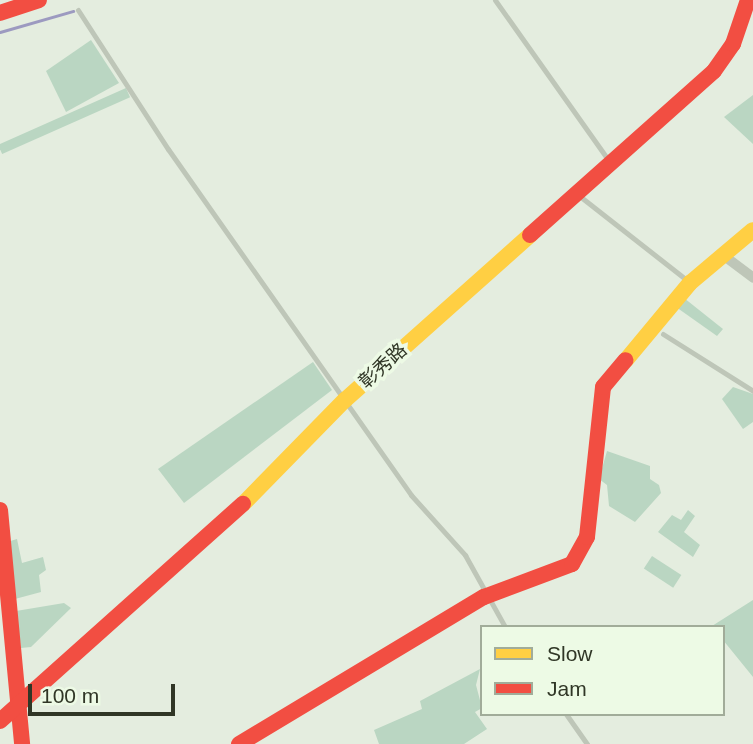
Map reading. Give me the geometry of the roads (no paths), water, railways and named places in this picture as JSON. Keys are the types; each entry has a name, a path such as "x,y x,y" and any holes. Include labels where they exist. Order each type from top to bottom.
{"main road":[{"path":"0,13 39,0"},
{"name":"彰秀路","path":"0,721 200,548 345,401 609,160 724,60 748,0"},
{"path":"239,744 484,597 553,576 577,558 588,530 599,396 690,283 753,230"},
{"path":"0,510 22,744"}],"street":[{"path":"723,255 753,278"}],"lane":[{"path":"495,0 609,160"},
{"path":"78,10 411,495 465,555 484,597 504,625"},
{"path":"575,192 690,283"},
{"path":"663,334 753,391"},
{"path":"567,716 587,744"}],"waterway":[{"path":"0,32 73,11"}]}
